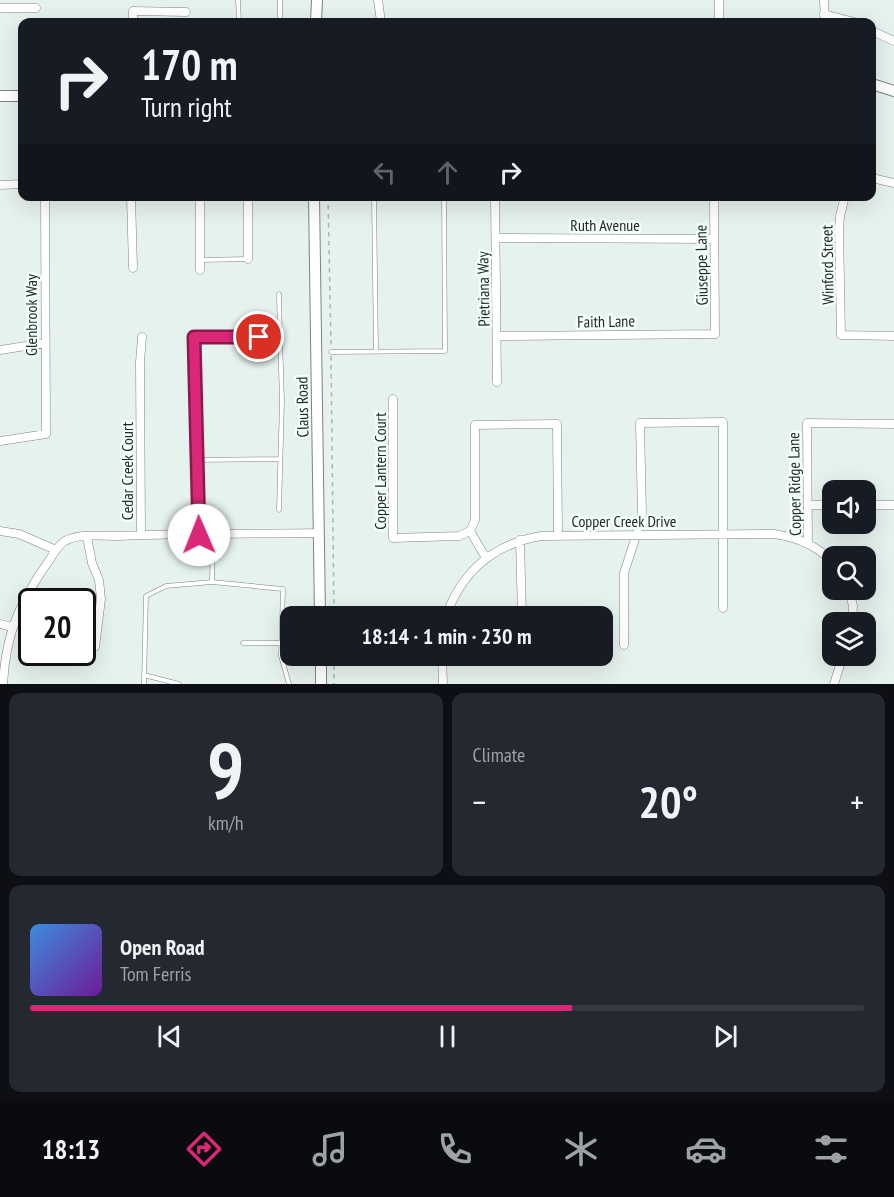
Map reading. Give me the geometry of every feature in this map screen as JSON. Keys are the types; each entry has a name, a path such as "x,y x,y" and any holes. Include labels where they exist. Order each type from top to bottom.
{"main road":[{"path":"316,18 317,0"},
{"path":"876,85 894,91"},
{"path":"0,96 18,96"},
{"name":"Claus Road","path":"314,201 320,606"},
{"path":"321,666 321,684"}],"street":[{"path":"378,0 380,18"},
{"path":"719,0 719,18"},
{"path":"824,0 824,18"},
{"path":"0,8 36,8"},
{"path":"133,18 133,11 186,12"},
{"path":"876,33 894,40"},
{"path":"876,179 894,183"},
{"path":"0,185 18,184"},
{"name":"Glenbrook Way","path":"0,441 46,434 45,201"},
{"path":"131,201 133,268"},
{"path":"200,201 200,270"},
{"path":"248,201 248,260"},
{"name":"Pietriana Way","path":"495,201 497,382"},
{"name":"Giuseppe Lane","path":"714,201 715,334"},
{"name":"Winford Street","path":"844,201 839,229 841,335 894,336"},
{"name":"Ruth Avenue","path":"496,238 714,239"},
{"name":"Faith Lane","path":"497,336 715,334"},
{"name":"Cedar Creek Court","path":"142,337 140,362 141,535 319,533"},
{"path":"0,350 45,343"},
{"name":"Copper Lantern Court","path":"393,399 393,538 459,536 470,531"},
{"path":"486,558 470,531 475,520 474,425 556,423 558,535"},
{"path":"624,645 624,573 642,514 640,423 723,423 723,608"},
{"name":"Copper Ridge Lane","path":"808,544 807,423 894,424"},
{"path":"808,505 822,505"},
{"path":"876,505 894,505"},
{"path":"0,531 19,534 56,550"},
{"name":"Copper Creek Drive","path":"450,606 458,589 474,568 486,558 520,540 541,536 774,534 796,539 822,554"},
{"path":"32,588 56,550 66,541 87,537 141,535"},
{"path":"87,537 92,563 99,580 101,599 96,639"},
{"path":"520,540 522,606"},
{"path":"3,684 12,627 18,611"},
{"path":"0,624 12,627"},
{"path":"442,666 443,684"},
{"path":"834,684 840,666"}],"lane":[{"path":"238,0 238,18"},
{"path":"280,0 280,18"},
{"path":"374,201 376,352"},
{"path":"331,352 445,351 444,201"},
{"path":"201,260 248,260"},
{"path":"279,294 279,510"},
{"path":"199,535 194,337 280,337"},
{"path":"197,460 280,459"},
{"path":"212,582 213,535"},
{"path":"144,684 146,596 166,586 212,582 283,589 282,606"},
{"path":"243,643 280,643"},
{"path":"284,666 290,684"},
{"path":"144,675 179,684"}],"path":[{"path":"328,201 334,606"},
{"path":"334,666 334,684"}],"route":[{"path":"199,535 194,337 259,337"}]}
